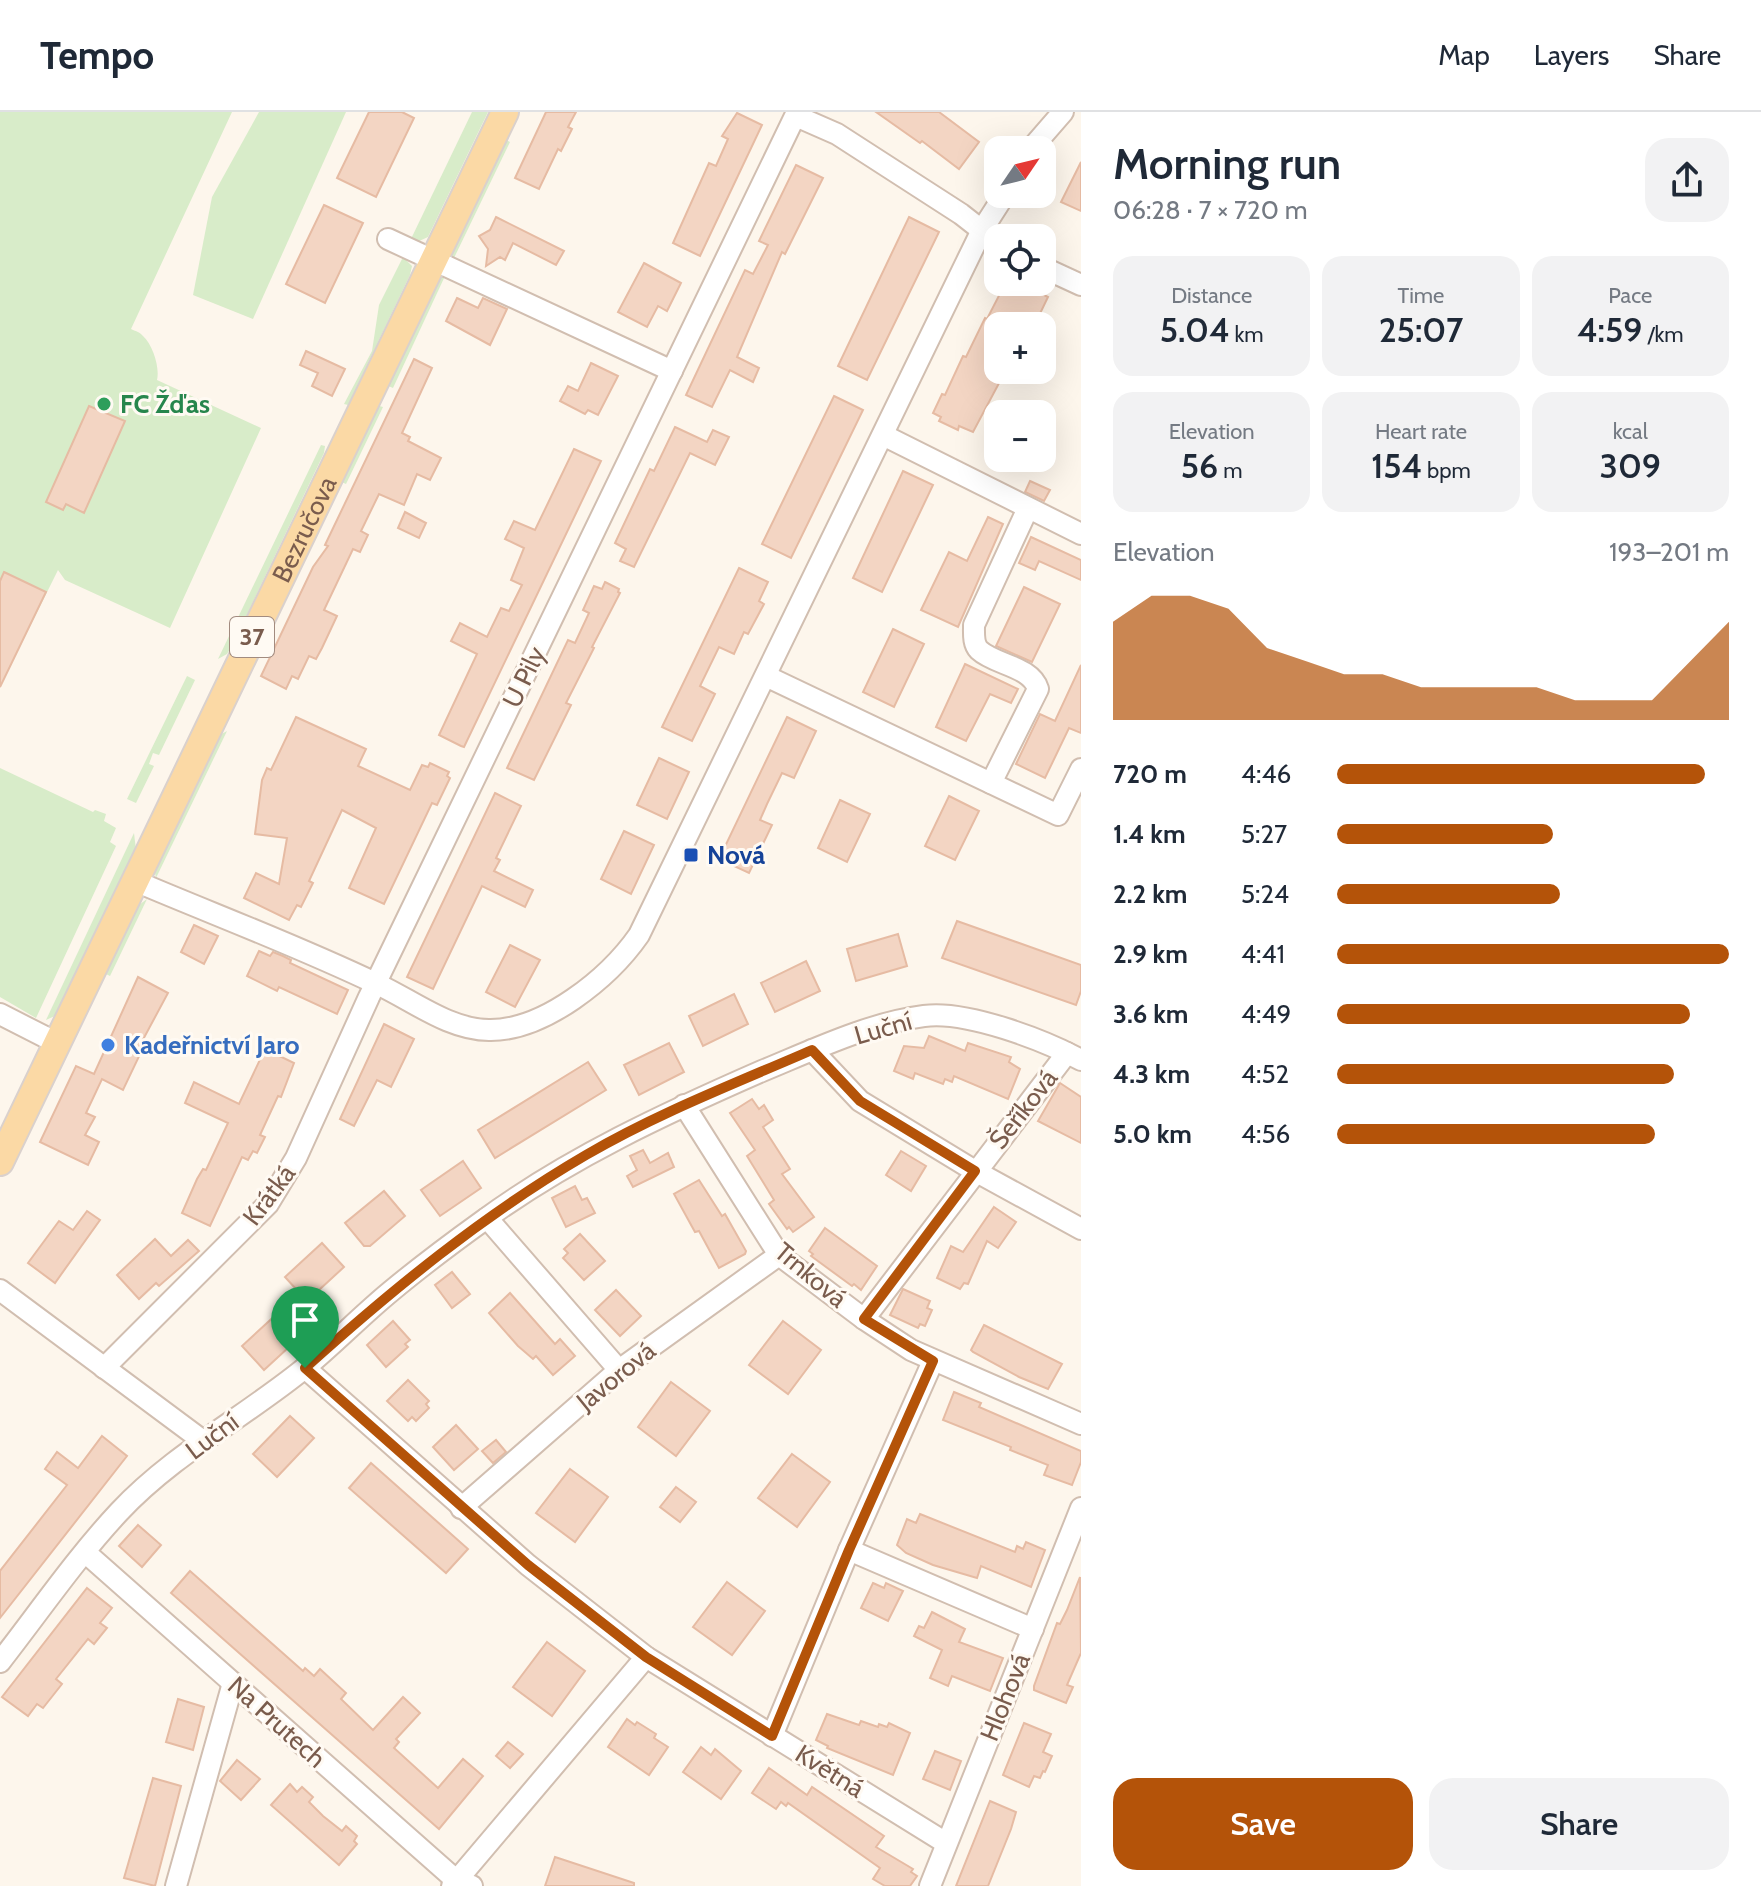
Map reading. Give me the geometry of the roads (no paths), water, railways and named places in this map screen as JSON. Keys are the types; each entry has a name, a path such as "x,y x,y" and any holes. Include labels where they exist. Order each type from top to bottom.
{"main road":[{"name":"Bezručova","path":"0,1162 505,112"}],"street":[{"path":"1042,136 1063,112"},
{"path":"796,114 837,134 984,233"},
{"name":"U Pily","path":"376,983 796,114"},
{"path":"388,239 672,371"},
{"path":"135,881 376,983 458,1025 492,1030 519,1025 563,1005 592,987 626,954 639,935 883,435 984,248"},
{"path":"1056,273 1081,285"},
{"path":"883,435 1081,534"},
{"path":"991,783 1038,689 1030,677 978,650 974,625 1028,508"},
{"path":"766,676 1058,815 1081,769"},
{"name":"Krátká","path":"104,1368 277,1193 376,983"},
{"path":"0,1014 57,1043"},
{"name":"Luční","path":"0,1662 133,1499 203,1441 305,1368 392,1291 487,1218 587,1154 684,1105 812,1050 926,1015 954,1017 1010,1030 1074,1056"},
{"path":"812,1050 860,1101 975,1171 1081,1229"},
{"name":"Šeříková","path":"864,1319 975,1171 1074,1056"},
{"name":"Trnková","path":"684,1105 779,1255 864,1319 933,1361 1081,1424"},
{"path":"487,1218 619,1370"},
{"name":"Javorová","path":"461,1508 619,1370 779,1255"},
{"path":"0,1290 203,1441"},
{"path":"772,1736 849,1550 933,1361"},
{"name":"Květná","path":"305,1368 528,1565 646,1657 946,1843"},
{"name":"Hlohová","path":"930,1886 1081,1508"},
{"path":"849,1550 1033,1629"},
{"name":"Na Prutech","path":"86,1553 460,1884"},
{"path":"460,1884 646,1657"},
{"path":"176,1886 233,1683"}],"place":[{"name":"FC Žďas","path":"104,404"},
{"name":"Nová","path":"691,855"},
{"name":"Kadeřnictví Jaro","path":"108,1045"}]}
